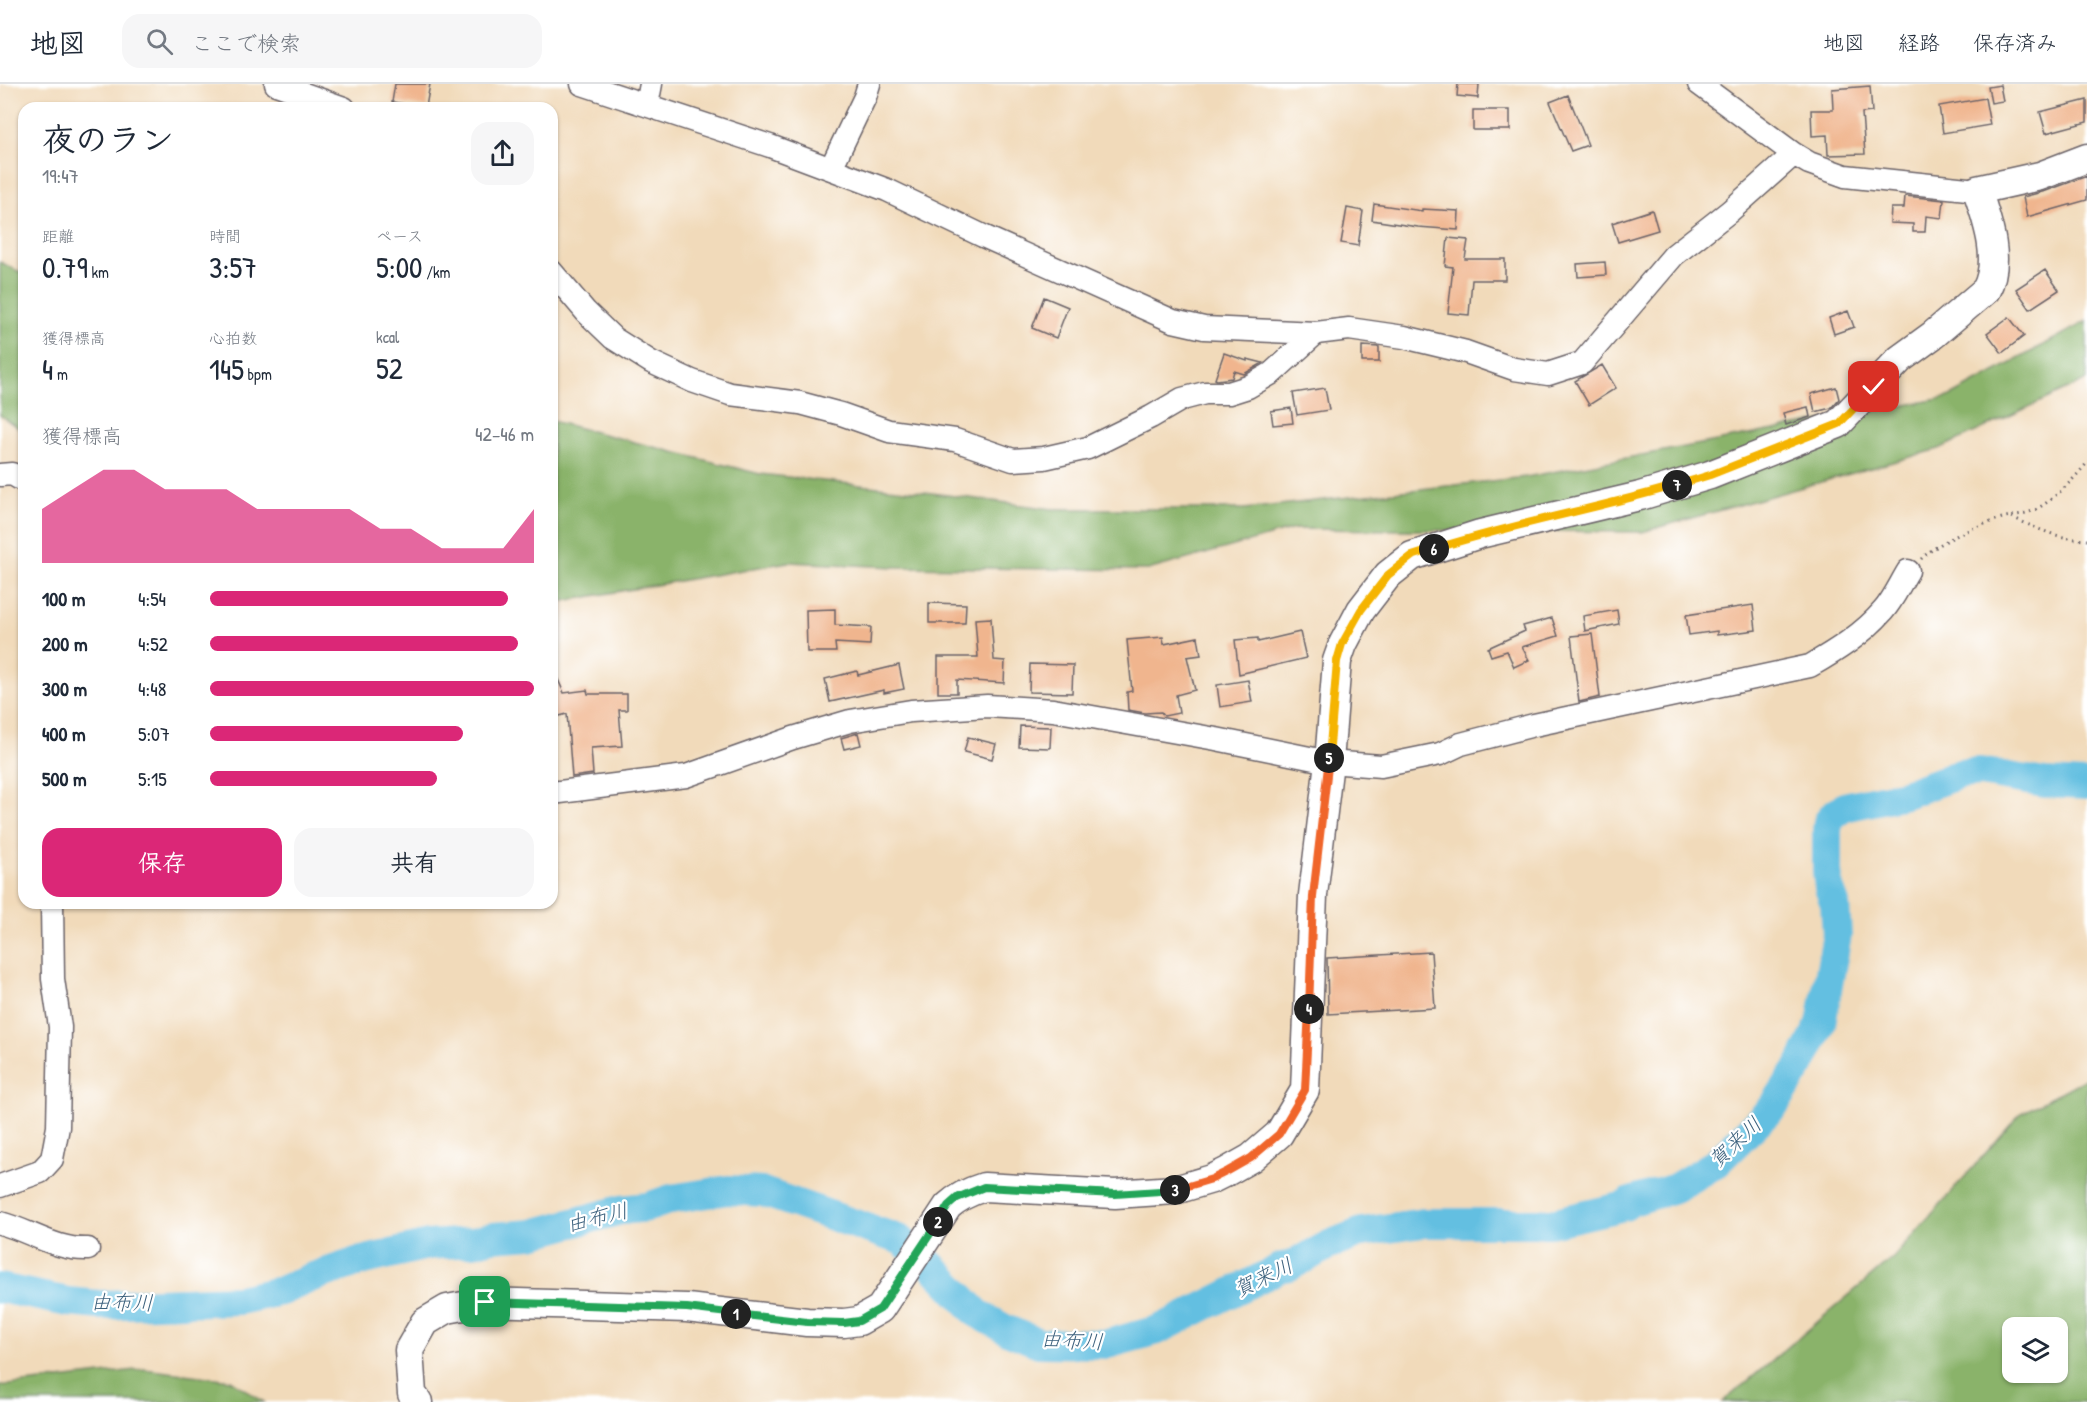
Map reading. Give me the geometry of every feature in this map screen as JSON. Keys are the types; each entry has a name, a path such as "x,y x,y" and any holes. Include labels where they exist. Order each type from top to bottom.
{"main road":[{"path":"418,1402 412,1394 409,1350 425,1322 447,1309 485,1302 687,1308 796,1321 844,1323 859,1321 880,1309 948,1206 957,1198 984,1187 1115,1194 1175,1190 1212,1179 1251,1158 1279,1134 1305,1090 1313,896 1329,762 1337,661 1342,644 1361,610 1388,575 1412,556 1480,534 1640,496 1710,475 1839,424 1900,359 1942,328 1986,290 1991,280 1992,249 1988,223 1977,190 2040,176 2087,158"}],"street":[{"path":"276,84 327,102"},
{"path":"582,84 649,95 887,190 983,236 1173,321 1204,328 1316,333 1349,329 1404,337 1466,352 1514,369 1548,374 1582,363 1674,255 1730,211 1794,154"},
{"path":"831,168 869,84"},
{"path":"1699,84 1809,163 1845,176 1977,190"},
{"path":"558,279 586,312 613,338 651,362 692,381 730,394 800,403 841,414 889,431 955,440 1013,460 1044,458 1088,448 1182,399 1204,393 1229,393 1248,387 1272,373 1316,333"},
{"path":"0,475 12,474 18,478"},
{"path":"558,792 686,776 793,738 850,721 911,711 987,706 1053,710 1329,762 1381,766 1440,754 1461,744 1534,725 1810,666 1856,636 1883,611 1908,571"},
{"path":"0,1186 40,1172 52,1159 58,1127 60,1027 53,979 52,909"},
{"path":"0,1223 71,1249 88,1249"}],"path":[{"path":"1908,571 1933,548 2000,519 2033,511 2057,495 2087,463"},
{"path":"2010,516 2043,531 2070,539 2087,540"}],"green space":[{"path":"0,262 18,271 18,428 0,415"},
{"path":"2087,321 2087,380 1939,449 1642,532 1294,529 1148,570 896,567 788,562 558,602 558,423 760,474 1053,509 1244,509 1526,477 1949,397"},
{"path":"2087,1078 2087,1402 1723,1402 1894,1257 2020,1114"},
{"path":"144,1369 231,1380 264,1402 0,1402 0,1386"}],"building":[{"path":"395,84 430,84 427,102 392,102"},
{"path":"1458,84 1479,84 1478,98 1457,96"},
{"path":"2000,85 2003,101 1991,103 1988,87"},
{"path":"1870,86 1872,112 1862,113 1865,154 1828,155 1827,135 1812,136 1811,110 1833,110 1832,89"},
{"path":"1568,95 1588,145 1571,151 1550,102"},
{"path":"1985,98 1990,125 1943,133 1939,106"},
{"path":"2087,100 2087,122 2046,133 2040,112"},
{"path":"1473,110 1510,110 1510,130 1473,130"},
{"path":"2087,176 2087,200 2027,217 2023,197"},
{"path":"1905,196 1944,200 1942,218 1926,216 1925,232 1913,232 1913,224 1890,223 1891,208 1904,208"},
{"path":"1374,204 1422,211 1422,209 1459,211 1458,230 1372,220"},
{"path":"1347,208 1363,211 1358,246 1341,243"},
{"path":"1652,210 1658,230 1618,242 1612,223"},
{"path":"1448,238 1468,240 1465,259 1505,259 1505,280 1472,280 1469,315 1448,313 1453,267 1445,266"},
{"path":"1605,262 1606,275 1578,277 1577,264"},
{"path":"2045,270 2059,290 2030,309 2016,289"},
{"path":"1044,297 1068,307 1056,338 1032,328"},
{"path":"1848,311 1854,327 1834,334 1829,318"},
{"path":"2009,317 2024,336 2002,353 1987,333"},
{"path":"1362,346 1379,347 1379,362 1362,362"},
{"path":"1224,353 1247,361 1247,359 1263,363 1244,374 1234,371 1232,378 1217,380 1215,379"},
{"path":"1602,365 1616,388 1589,405 1575,381"},
{"path":"1836,387 1839,399 1831,408 1815,412 1811,394"},
{"path":"1325,388 1329,410 1297,415 1293,393"},
{"path":"1808,407 1810,417 1786,425 1783,413"},
{"path":"1291,408 1293,423 1273,425 1271,411"},
{"path":"929,603 966,604 965,623 929,623"},
{"path":"1753,605 1756,630 1717,635 1717,631 1689,635 1686,615"},
{"path":"835,609 835,625 871,627 870,645 835,643 836,652 807,652 806,610"},
{"path":"1617,610 1619,624 1585,631 1583,616"},
{"path":"991,618 994,660 1005,661 1004,683 957,680 957,693 938,693 938,657 978,657 975,619"},
{"path":"1552,618 1558,636 1522,647 1529,660 1514,667 1507,651 1491,656 1488,648 1525,631 1523,626"},
{"path":"1300,632 1306,658 1239,674 1235,640 1258,638 1258,642"},
{"path":"1592,634 1600,697 1579,702 1571,636"},
{"path":"1163,637 1164,644 1198,637 1201,655 1187,657 1195,690 1176,695 1179,713 1164,716 1161,712 1145,713 1128,710 1127,692 1132,691 1127,640"},
{"path":"1030,664 1073,665 1072,693 1029,692"},
{"path":"899,665 904,689 884,693 884,690 830,702 825,679 857,671 858,675"},
{"path":"558,680 564,693 587,690 588,694 627,694 627,710 619,710 622,746 591,748 593,774 572,777 567,714 558,716"},
{"path":"1248,680 1252,702 1220,707 1217,685"},
{"path":"1020,726 1051,727 1050,748 1019,747"},
{"path":"858,733 861,745 844,749 841,738"},
{"path":"968,737 996,744 992,759 964,752"},
{"path":"1431,952 1435,1008 1328,1014 1327,958"}],"waterway":[{"name":"賀来川","path":"0,1288 68,1302 100,1305 239,1300 281,1291 310,1278 357,1262 428,1245 532,1234 621,1210 648,1207 671,1199 728,1190 763,1192 901,1240 930,1264 977,1313 1007,1330 1039,1343 1107,1344 1158,1330 1282,1267 1290,1266 1329,1245 1362,1232 1423,1223 1551,1223 1625,1206 1630,1202 1675,1188 1716,1163 1773,1107 1801,1064 1821,1023 1837,935 1835,904 1829,888 1827,872 1827,831 1828,822 1833,815 1844,807 1905,794 1960,774 1980,772 2045,783 2087,785"}],"route":[{"path":"485,1302 687,1308 807,1322 859,1321 880,1309 948,1206 957,1198 974,1190 984,1187 1115,1194 1175,1190 1212,1179 1251,1158 1279,1134 1305,1090 1313,896 1329,762 1337,661 1342,644 1361,610 1388,575 1412,556 1480,534 1640,496 1710,475 1786,446 1839,424 1874,387"}],"water label":[{"name":"由布川","path":"597,1217"},
{"name":"由布川","path":"122,1302"},
{"name":"由布川","path":"1072,1340"}]}
